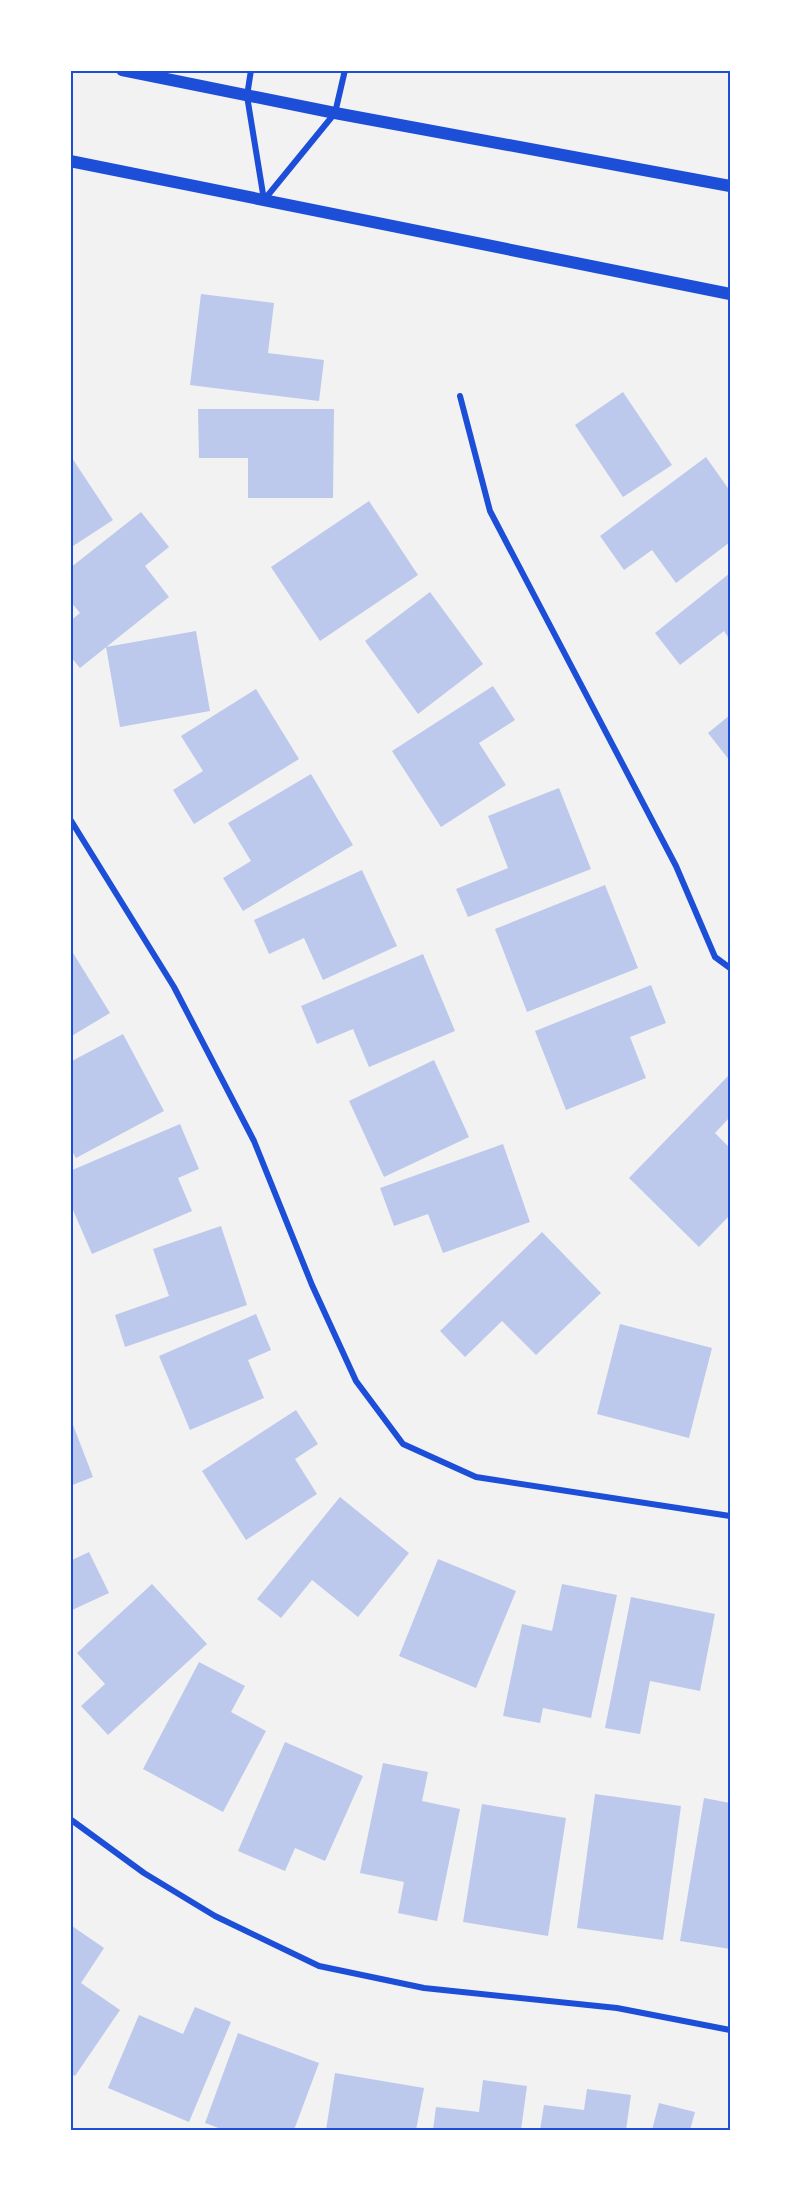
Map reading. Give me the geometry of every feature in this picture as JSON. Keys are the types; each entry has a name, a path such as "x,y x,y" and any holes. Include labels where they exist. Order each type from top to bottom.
{"main road":[{"path":"122,70 335,113 730,186"},
{"path":"70,161 730,294"}],"street":[{"path":"251,70 247,96 264,200"},
{"path":"264,200 335,113 345,70"},
{"path":"460,396 490,511 676,866 715,957 730,968"},
{"path":"70,819 174,987 254,1141 312,1285 356,1381 403,1444 476,1478 730,1516"},
{"path":"70,1818 144,1873 215,1916 319,1966 424,1988 617,2008 730,2030"}],"building":[{"path":"201,294 274,303 268,353 324,360 319,401 190,385"},
{"path":"623,392 672,465 623,497 575,425"},
{"path":"198,409 334,409 333,498 248,498 248,458 199,458"},
{"path":"70,455 113,520 70,548"},
{"path":"706,457 730,491 730,542 676,583 652,550 624,570 600,536"},
{"path":"369,501 418,575 320,641 271,567"},
{"path":"141,512 169,547 145,566 169,597 80,668 70,656 70,621 80,613 70,601 70,568"},
{"path":"730,573 730,640 724,631 680,665 655,633"},
{"path":"430,592 483,664 418,714 365,641"},
{"path":"196,631 210,711 120,727 106,647"},
{"path":"493,686 515,720 479,743 506,785 441,827 392,751"},
{"path":"256,689 299,759 194,824 173,790 203,771 181,736"},
{"path":"730,715 730,761 708,733"},
{"path":"311,774 353,845 243,911 223,878 251,861 228,823"},
{"path":"559,788 591,869 468,917 456,889 508,868 488,816"},
{"path":"362,870 397,946 323,980 304,938 269,954 254,920"},
{"path":"605,885 638,968 527,1012 495,929"},
{"path":"70,948 110,1013 70,1037"},
{"path":"423,954 455,1031 369,1067 353,1029 317,1044 301,1006"},
{"path":"651,985 666,1023 630,1037 646,1078 566,1110 535,1031"},
{"path":"123,1034 164,1111 76,1158 70,1148 70,1062"},
{"path":"434,1060 469,1137 384,1177 349,1101"},
{"path":"729,1075 730,1117 715,1133 730,1148 730,1215 699,1247 629,1178"},
{"path":"180,1124 199,1169 178,1178 192,1211 92,1254 70,1203 70,1171"},
{"path":"503,1144 530,1222 443,1253 428,1214 394,1226 380,1188"},
{"path":"221,1226 247,1305 125,1347 115,1315 169,1296 153,1249"},
{"path":"542,1232 601,1293 536,1355 502,1321 465,1357 440,1331"},
{"path":"256,1314 271,1350 248,1360 264,1398 190,1430 159,1356"},
{"path":"620,1324 712,1348 689,1438 597,1414"},
{"path":"296,1410 318,1444 295,1459 317,1494 246,1540 202,1471"},
{"path":"70,1417 93,1477 70,1486"},
{"path":"340,1497 409,1553 358,1617 312,1580 281,1618 257,1599"},
{"path":"89,1552 109,1593 70,1611 70,1561"},
{"path":"438,1559 516,1591 476,1688 399,1656"},
{"path":"152,1584 207,1644 108,1735 81,1706 105,1684 77,1653"},
{"path":"562,1584 617,1595 591,1718 543,1708 540,1723 503,1716 522,1624 552,1631"},
{"path":"631,1597 715,1614 700,1691 650,1681 640,1734 605,1728"},
{"path":"199,1662 245,1686 231,1712 266,1731 223,1812 143,1769"},
{"path":"285,1742 363,1776 325,1861 295,1848 285,1871 238,1851"},
{"path":"383,1763 428,1772 422,1801 460,1809 437,1921 398,1913 404,1882 360,1873"},
{"path":"595,1794 681,1806 663,1940 577,1928"},
{"path":"704,1798 730,1803 730,1949 680,1941"},
{"path":"482,1804 566,1818 548,1936 463,1922"},
{"path":"72,1926 104,1948 81,1983 120,2010 75,2076 70,2073 70,1929"},
{"path":"195,2007 231,2022 189,2122 108,2088 139,2015 183,2034"},
{"path":"238,2033 319,2063 294,2130 224,2130 205,2123"},
{"path":"335,2073 424,2088 416,2130 326,2130"},
{"path":"483,2080 527,2086 521,2130 433,2130 436,2107 479,2112"},
{"path":"587,2089 631,2095 626,2130 540,2130 544,2105 584,2110"},
{"path":"659,2103 695,2112 690,2130 652,2130"}]}
